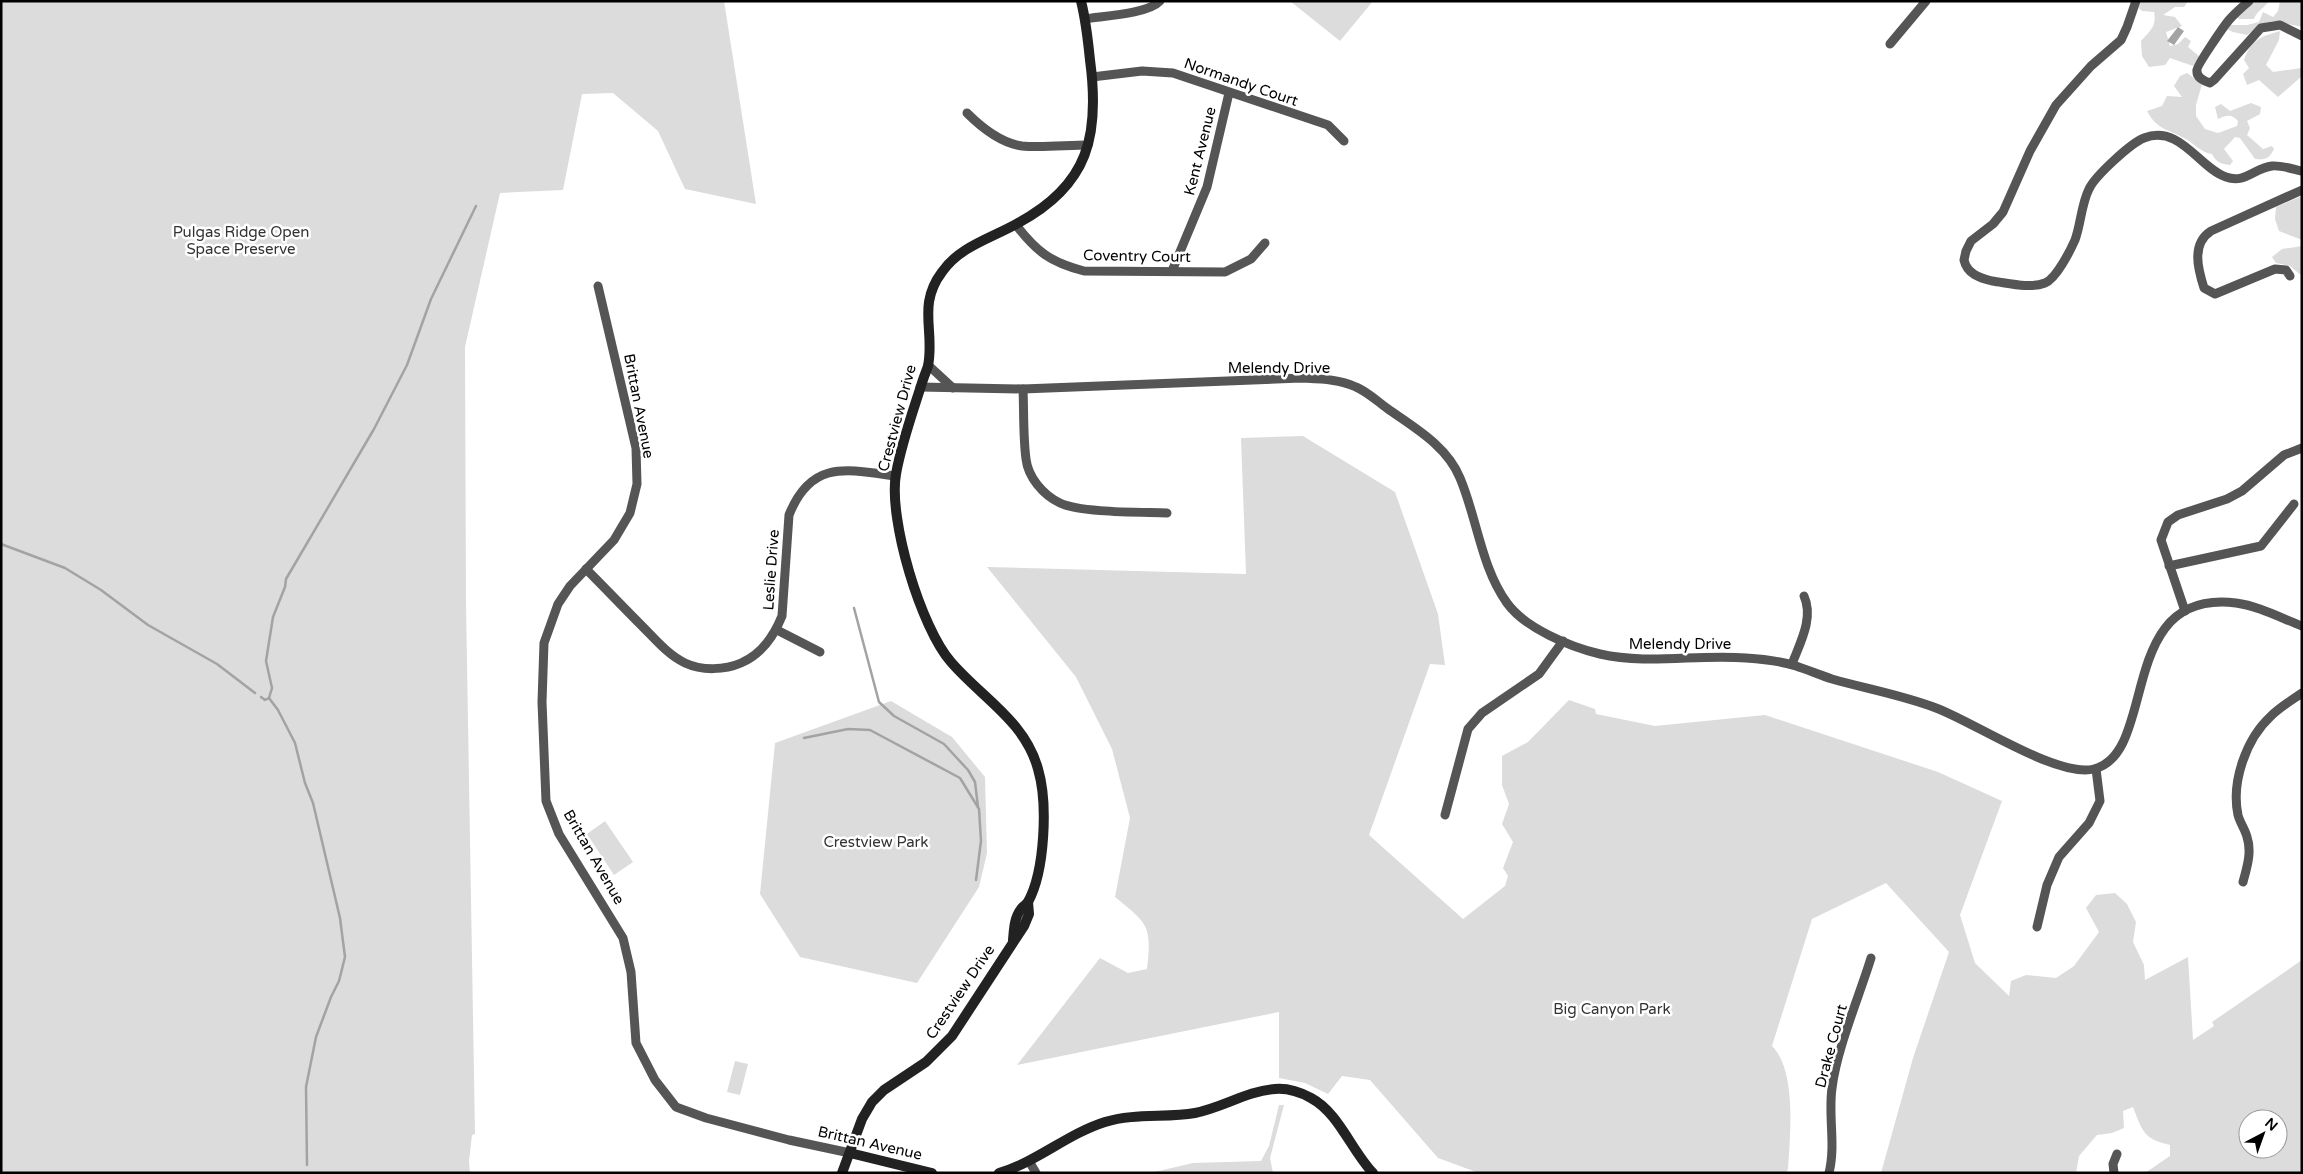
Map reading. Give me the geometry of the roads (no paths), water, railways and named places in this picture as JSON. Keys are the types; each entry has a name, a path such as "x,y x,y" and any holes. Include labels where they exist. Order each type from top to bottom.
{"street":[{"name":"Crestview Drive","path":"842,1173 862,1119 872,1102 884,1090 926,1062 952,1036 1013,940 1024,926 1029,914 1028,902 1038,870 1045,811 1039,770 1030,748 1018,728 992,700 950,661 936,640 907,566 898,532 896,523 895,476 928,365 927,315 933,287 941,273 954,257 1041,210 1065,188 1079,168 1093,126 1094,100 1085,19 1081,1"},
{"path":"1085,19 1144,10 1156,5 1160,1"},
{"path":"1890,44 1926,1"},
{"path":"2136,1 2121,40 2096,61 2056,105 2030,151 2003,212 1993,224 1972,241 1964,255 1965,264 1972,273 1982,279 2035,286 2047,283 2055,275 2075,241 2089,188 2130,146 2145,137 2160,136 2183,144 2224,177 2236,180 2242,180 2272,166 2302,171"},
{"path":"2249,1 2228,21 2201,62 2197,74 2204,81 2210,83 2214,80 2261,28 2280,25 2302,36"},
{"name":"Normandy Court","path":"1092,77 1142,71 1173,73 1328,125 1344,140"},
{"name":"Kent Avenue","path":"1172,271 1207,187 1229,92"},
{"path":"966,113 980,127 1004,140 1022,146 1088,145"},
{"path":"2290,276 2286,270 2275,269 2215,294 2204,288 2198,270 2197,256 2200,240 2211,231 2302,190"},
{"name":"Coventry Court","path":"1016,225 1034,247 1045,256 1062,266 1084,271 1225,272 1251,258 1265,243"},
{"name":"Brittan Avenue","path":"598,286 636,448 637,484 630,513 614,540 586,569 558,604 544,643 542,702 546,801 559,834 623,938 630,972 636,1043 655,1080 676,1107 706,1118 789,1140 850,1152 932,1173"},
{"path":"928,365 953,388"},
{"name":"Melendy Drive","path":"920,387 1022,389 1300,378 1332,379 1359,388 1427,436 1446,455 1460,476 1493,579 1507,604 1530,625 1563,641 1600,654 1636,659 1744,658 1792,664 1830,678 1897,695 1938,709 2042,759 2071,770 2096,769"},
{"path":"1022,389 1026,460 1032,476 1041,490 1060,503 1080,508 1167,513"},
{"path":"2185,611 2160,540 2168,522 2178,515 2227,499 2242,490 2284,455 2302,448"},
{"name":"Leslie Drive","path":"586,569 666,649 686,664 706,669 732,667 751,658 765,646 777,630 782,616 789,515 794,501 803,488 814,478 828,472 841,470 895,476"},
{"path":"2169,566 2260,546 2294,504"},
{"path":"1792,664 1807,622 1807,604 1804,596"},
{"path":"2037,927 2047,885 2059,858 2088,823 2100,801 2096,769 2113,757 2126,737 2147,662 2159,637 2175,618 2185,611 2217,602 2237,603 2253,607 2302,626"},
{"path":"777,630 820,652"},
{"path":"1445,815 1468,729 1482,713 1539,674 1563,641"},
{"path":"2243,882 2250,857 2248,838 2239,816 2236,799 2238,776 2256,734 2271,716 2302,693"},
{"name":"Drake Court","path":"1829,1173 1832,1160 1832,1088 1871,958"},
{"path":"999,1173 1029,1161 1088,1129 1106,1122 1194,1113 1220,1107 1260,1091 1280,1089 1295,1091 1321,1103 1373,1173"},
{"path":"2114,1173 2113,1164 2117,1154"},
{"path":"1029,1161 1036,1173"}],"waterway":[{"path":"269,698 272,688 266,661 273,617 285,587 286,579 374,429 407,365 431,299 476,206"},
{"path":"1,544 65,568 101,590 148,625 217,664 255,693"},
{"path":"854,608 879,702 894,716 944,744 968,770 975,782 978,807"},
{"path":"261,697 265,700 269,698"},
{"path":"269,698 278,710 295,743 305,783 313,803 340,918 345,957 339,981 316,1037 306,1087 307,1165"},
{"path":"804,738 848,729 870,730 960,778 979,809 981,841 976,880"}],"park label":[{"name":"Pulgas Ridge Open Space Preserve","path":"241,240"},
{"name":"Crestview Park","path":"876,842"},
{"name":"Big Canyon Park","path":"1612,1009"}]}
